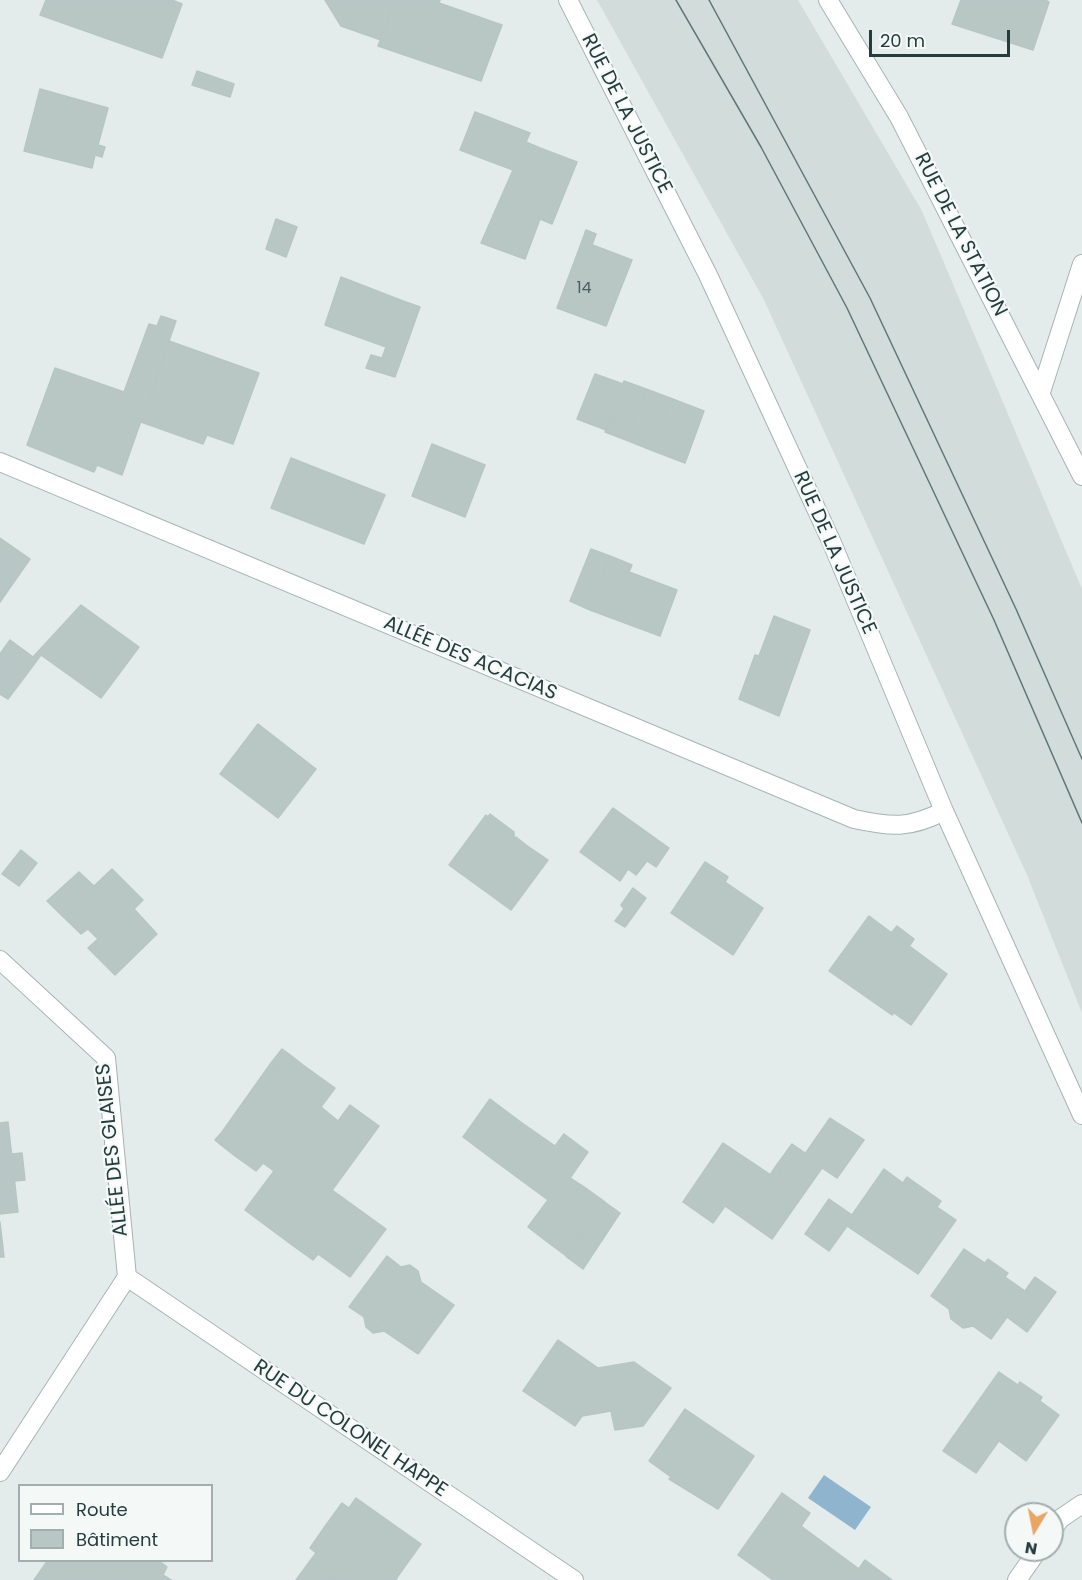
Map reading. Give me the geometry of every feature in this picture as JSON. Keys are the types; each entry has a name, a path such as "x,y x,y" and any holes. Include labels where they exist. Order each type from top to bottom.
{"street":[{"name":"RUE DE LA JUSTICE","path":"568,0 713,286 832,543 944,811 1082,1115"},
{"name":"RUE DE LA STATION","path":"828,0 899,117 1082,476"},
{"path":"1041,392 1082,264"},
{"name":"ALLÉE DES ACACIAS","path":"0,462 854,819 886,826 909,826 944,811"},
{"name":"ALLÉE DES GLAISES","path":"0,960 106,1058 127,1277"},
{"path":"0,1472 127,1277"},
{"name":"RUE DU COLONEL HAPPE","path":"127,1277 574,1580"},
{"path":"1064,1516 1082,1504"},
{"path":"1017,1580 1030,1562"}],"shaded area":[{"path":"597,0 798,0 922,211 1082,589 1082,1013 1027,875 764,300"}],"water":[{"path":"824,1475 871,1507 855,1530 808,1498"}],"building":[{"path":"46,0 172,0 182,4 162,58 40,15"},
{"path":"325,0 395,0 381,40 341,26"},
{"path":"395,0 440,0 439,3 502,25 481,81 378,46"},
{"path":"961,0 1045,0 1049,2 1033,50 952,24"},
{"path":"197,71 234,84 230,97 192,85"},
{"path":"40,89 108,108 98,145 105,147 102,157 95,155 92,168 24,151"},
{"path":"475,112 530,133 521,153 536,158 540,148 577,162 552,224 540,219 525,259 481,243 513,170 460,150"},
{"path":"526,142 540,148 536,158 521,153"},
{"path":"276,219 297,227 286,257 266,249"},
{"path":"586,230 596,234 592,245 582,241"},
{"path":"582,241 632,260 606,326 557,308"},
{"path":"341,277 403,301 386,347 325,325"},
{"path":"403,301 420,307 395,377 366,368 371,355 382,358"},
{"path":"161,316 176,321 122,475 97,465 94,472 27,445 55,368 124,392 149,324 157,326"},
{"path":"169,341 259,373 233,444 207,435 203,444 141,422"},
{"path":"595,374 623,384 606,430 577,419"},
{"path":"624,381 646,389 631,428 610,420"},
{"path":"646,389 670,398 651,450 626,440"},
{"path":"670,398 704,411 685,463 651,450"},
{"path":"610,420 631,428 626,440 605,432"},
{"path":"432,444 485,465 465,517 412,496"},
{"path":"291,458 385,495 364,544 271,508"},
{"path":"0,538 30,559 0,602"},
{"path":"591,549 610,556 590,610 570,601"},
{"path":"610,556 632,565 629,572 677,590 660,636 590,610"},
{"path":"81,605 139,647 101,698 41,655 8,699 0,694 0,654 10,640 33,657"},
{"path":"774,616 810,630 779,716 739,699 755,655 759,656"},
{"path":"258,724 316,769 278,818 220,774"},
{"path":"613,808 669,848 656,867 647,861 636,875 628,869 620,881 580,852"},
{"path":"490,814 514,832 514,840 524,848 526,845 548,860 511,910 449,865 486,815 488,817"},
{"path":"516,837 526,845 524,848 514,840"},
{"path":"21,850 37,863 19,886 2,874"},
{"path":"705,862 728,877 725,882 763,908 733,955 671,913"},
{"path":"112,869 143,900 134,909 157,934 115,975 88,948 98,939 88,929 81,934 47,901 79,872 94,886"},
{"path":"633,888 646,898 625,927 615,921 624,909 621,905"},
{"path":"869,916 947,974 911,1025 894,1013 892,1015 829,971"},
{"path":"897,926 914,939 910,945 892,932"},
{"path":"282,1049 289,1054 279,1067 271,1063"},
{"path":"289,1054 303,1065 293,1078 279,1067"},
{"path":"271,1063 279,1067 228,1136 222,1132"},
{"path":"303,1065 335,1088 321,1107 338,1121 350,1105 379,1126 292,1245 245,1210 274,1171 263,1163 256,1171 235,1156 242,1147 228,1136 279,1067 293,1078"},
{"path":"490,1099 522,1123 495,1161 463,1137"},
{"path":"830,1118 839,1124 814,1159 805,1154"},
{"path":"8,1122 18,1212 0,1214 0,1123"},
{"path":"522,1123 555,1146 564,1134 588,1152 570,1178 587,1189 550,1244 528,1227 548,1200 495,1161"},
{"path":"839,1124 864,1140 837,1178 822,1168 772,1239 725,1206 713,1223 683,1202 723,1143 777,1179 782,1170 776,1166 792,1144 814,1159"},
{"path":"222,1132 228,1136 221,1145 215,1140"},
{"path":"228,1136 242,1147 235,1156 221,1145"},
{"path":"22,1153 25,1180 15,1181 12,1154"},
{"path":"776,1166 782,1170 777,1179 770,1175"},
{"path":"884,1169 903,1183 907,1177 941,1201 937,1207 956,1220 918,1274 847,1226 829,1251 805,1234 829,1199 852,1215"},
{"path":"587,1189 601,1199 565,1255 550,1244"},
{"path":"332,1190 386,1229 350,1277 318,1254 313,1260 292,1245"},
{"path":"601,1199 606,1203 568,1258 565,1255"},
{"path":"606,1203 620,1213 583,1269 568,1258"},
{"path":"0,1222 4,1257 0,1257"},
{"path":"964,1249 985,1263 988,1259 1008,1273 1005,1277 1025,1291 1035,1277 1056,1292 1027,1332 1007,1317 991,1339 973,1326 963,1328 951,1319 949,1309 931,1296"},
{"path":"387,1256 401,1267 410,1265 418,1271 373,1333 366,1327 364,1317 349,1307"},
{"path":"418,1271 421,1282 454,1305 418,1354 384,1331 373,1333"},
{"path":"558,1340 598,1368 634,1362 671,1388 643,1426 615,1430 611,1411 582,1416 575,1426 523,1391"},
{"path":"999,1372 1018,1385 1020,1382 1042,1397 1040,1401 1059,1415 1026,1461 1007,1447 1011,1441 1003,1435 976,1473 943,1451"},
{"path":"685,1409 754,1456 718,1509 669,1479 671,1477 649,1461"},
{"path":"1003,1435 1011,1441 1007,1447 999,1441"},
{"path":"782,1493 810,1513 801,1526 859,1569 851,1580 773,1580 738,1555"},
{"path":"356,1498 421,1544 398,1576 326,1525 342,1503 349,1508"},
{"path":"326,1525 398,1576 396,1580 337,1580 310,1561 316,1553 310,1548"},
{"path":"865,1560 892,1580 851,1580"},
{"path":"310,1561 337,1580 296,1580"},
{"path":"47,1562 92,1562 79,1580 34,1580"},
{"path":"92,1562 139,1562 126,1580 79,1580"},
{"path":"139,1562 161,1562 167,1567 163,1575 171,1580 126,1580"}],"tram line":[{"path":"676,0 761,147 847,308 994,620 1082,823"},
{"path":"709,0 870,298 1016,609 1082,759"}]}
